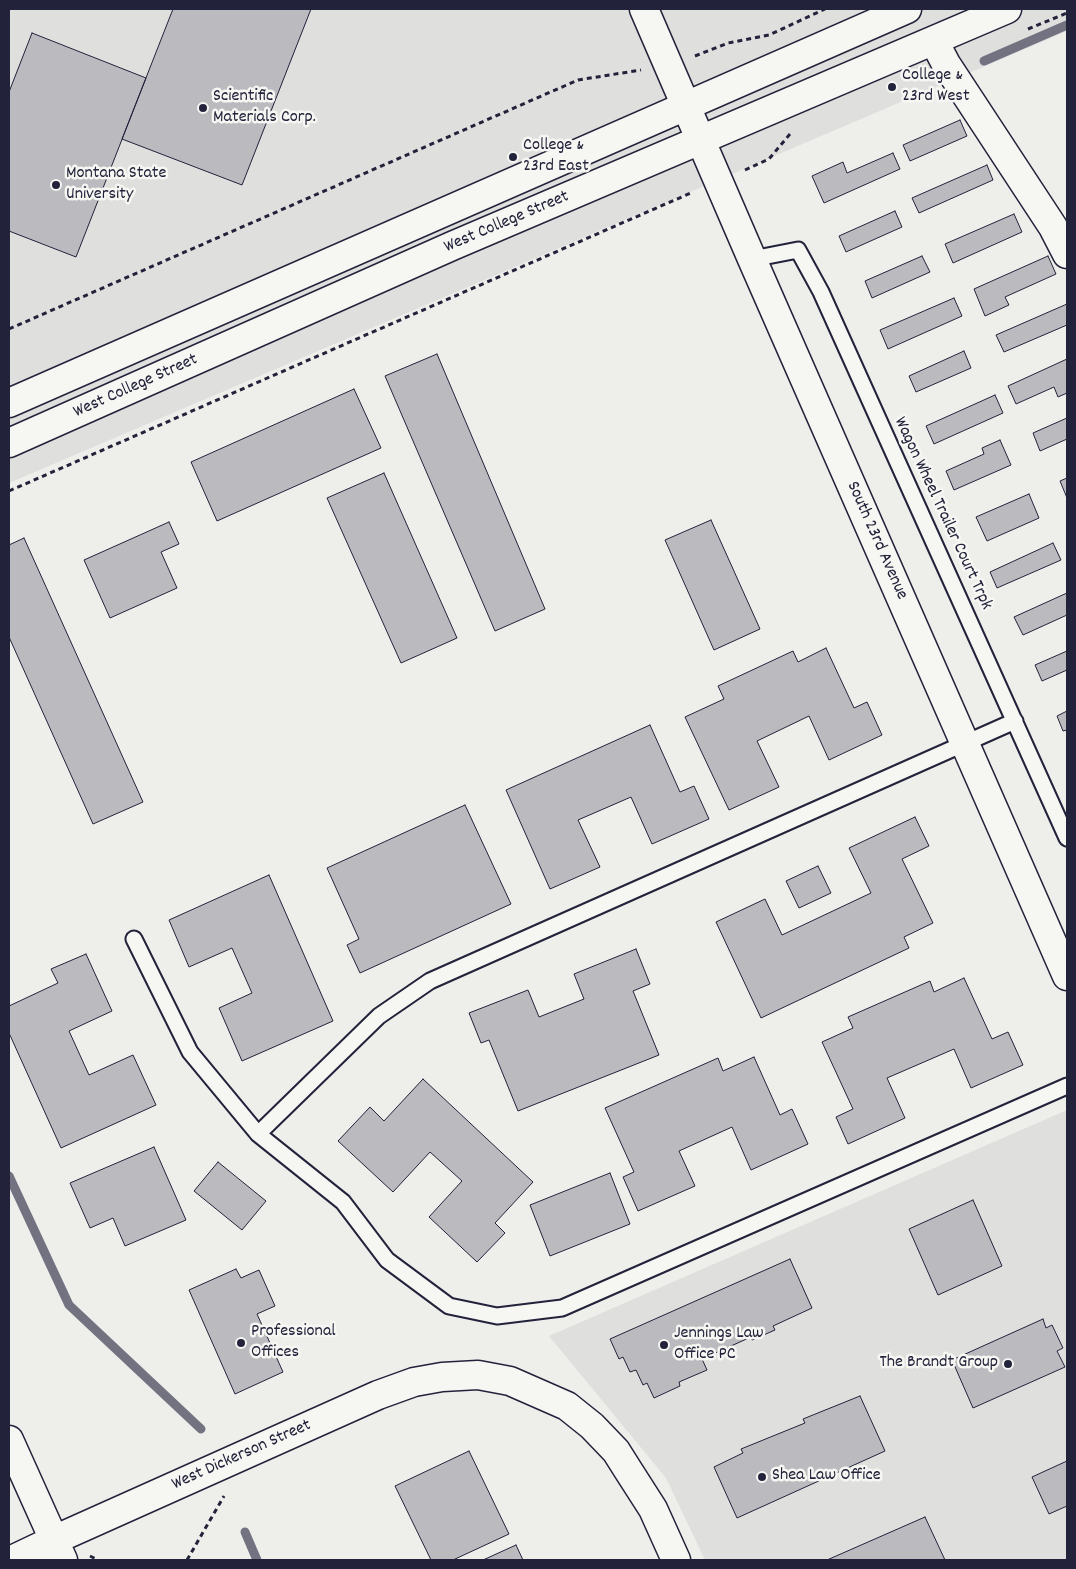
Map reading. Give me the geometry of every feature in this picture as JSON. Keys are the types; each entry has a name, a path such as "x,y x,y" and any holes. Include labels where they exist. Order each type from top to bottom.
{"street":[{"name":"South 23rd Avenue","path":"644,9 1067,976"},
{"name":"West College Street","path":"9,402 907,9"},
{"name":"West College Street","path":"9,443 461,243 1007,9"},
{"path":"934,41 946,64 1053,227 1067,254"},
{"name":"West Dickerson Street","path":"12,1560 58,1550 378,1395 414,1382 442,1377 478,1375 518,1384 567,1406 592,1426 616,1451 653,1509 676,1560"},
{"path":"9,1440 58,1550"}],"lane":[{"name":"Wagon Wheel Trailer Court Trpk","path":"752,259 798,250 821,292 1067,838"},
{"path":"258,1134 379,1016 430,981 1015,721"},
{"path":"134,939 190,1052 258,1134 343,1202 387,1260 449,1306 497,1316 562,1308 1067,1086"}],"path":[{"path":"9,329 578,80 670,66 728,43 769,36 825,9"},
{"path":"1024,31 1067,13"},
{"path":"9,491 769,159 793,130"},
{"path":"187,1560 226,1494"}],"shaded area":[{"path":"9,9 1067,9 1067,31 9,483"},
{"path":"1067,1110 1067,1560 705,1560 666,1478 549,1336"}],"building":[{"name":"Scientific Materials Corp.","path":"173,9 311,9 242,185 122,139"},
{"name":"Montana State University","path":"32,33 146,78 76,257 9,231 9,92"},
{"path":"960,120 967,136 910,161 903,145"},
{"path":"893,153 900,169 824,203 812,176 843,162 847,173"},
{"path":"987,165 993,180 919,213 912,198"},
{"path":"895,211 902,227 846,252 839,236"},
{"path":"1014,214 1022,232 953,263 945,244"},
{"path":"922,256 930,272 872,298 865,281"},
{"path":"1048,256 1056,274 1005,297 1009,305 985,316 974,289"},
{"path":"954,298 962,316 888,349 880,330"},
{"path":"1067,304 1067,325 1004,352 996,335"},
{"path":"964,351 971,368 916,392 909,376"},
{"path":"437,354 545,609 495,631 385,376"},
{"path":"1067,359 1067,393 1058,397 1054,387 1016,404 1008,386"},
{"path":"354,389 381,448 217,521 191,462"},
{"path":"995,395 1003,413 934,444 926,426"},
{"path":"1067,418 1067,439 1040,451 1033,433"},
{"path":"1000,440 1011,465 954,490 946,471 984,454 982,448"},
{"path":"384,473 457,638 401,663 327,498"},
{"path":"1067,478 1067,498 1060,481"},
{"path":"1029,494 1039,518 987,541 976,517"},
{"path":"711,520 760,629 714,650 665,540"},
{"path":"169,522 179,544 161,552 177,588 110,618 84,560"},
{"path":"24,538 143,802 93,824 9,637 9,545"},
{"path":"1053,543 1061,560 997,588 990,572"},
{"path":"1067,593 1067,615 1023,635 1014,617"},
{"path":"826,648 854,708 867,702 882,735 829,760 809,716 757,741 779,787 729,810 685,717 724,699 718,686 793,651 798,662"},
{"path":"1067,651 1067,670 1042,681 1035,665"},
{"path":"1067,711 1067,730 1063,731 1057,716"},
{"path":"650,725 680,792 694,786 709,819 652,844 631,797 578,820 600,867 550,889 506,790"},
{"path":"465,805 511,904 360,973 347,945 359,939 327,868"},
{"path":"915,817 929,846 902,859 933,923 904,937 909,948 761,1018 716,922 765,899 782,935 871,893 849,848"},
{"path":"818,866 831,893 799,908 786,881"},
{"path":"269,875 333,1021 242,1061 219,1008 252,993 232,948 189,967 169,920"},
{"path":"636,949 650,984 633,991 659,1055 518,1111 489,1040 481,1043 469,1013 528,990 539,1017 584,999 574,974"},
{"path":"86,954 112,1011 69,1031 89,1075 133,1055 156,1105 61,1148 9,1033 9,1006 58,983 51,969"},
{"path":"964,978 992,1039 1008,1032 1023,1065 971,1088 954,1049 887,1078 905,1118 848,1144 836,1117 853,1109 822,1042 853,1028 848,1017 930,981 934,992"},
{"path":"754,1057 780,1115 792,1109 808,1144 751,1170 732,1127 679,1151 695,1186 638,1211 623,1177 634,1172 605,1108 718,1058 723,1071"},
{"path":"423,1079 533,1182 495,1223 505,1233 477,1262 429,1217 462,1181 430,1152 393,1192 338,1141 370,1107 384,1121"},
{"path":"154,1147 186,1220 125,1246 113,1218 90,1228 70,1183"},
{"path":"218,1162 266,1201 242,1230 194,1191"},
{"path":"610,1173 630,1224 550,1256 530,1205"},
{"path":"973,1200 1002,1266 938,1295 909,1229"},
{"path":"790,1259 812,1308 773,1326 775,1330 752,1340 751,1337 702,1359 707,1370 679,1382 680,1386 654,1398 647,1383 643,1385 636,1370 630,1372 623,1357 619,1359 610,1339"},
{"name":"Professional Offices","path":"236,1269 241,1278 259,1270 275,1306 257,1314 283,1372 235,1394 189,1290"},
{"name":"The Brandt Group","path":"1043,1319 1046,1328 1052,1325 1063,1348 1057,1351 1065,1367 973,1408 952,1360"},
{"path":"860,1396 885,1451 737,1518 714,1467 743,1453 741,1449 805,1423 803,1419"},
{"path":"469,1451 509,1534 453,1560 431,1560 395,1486"},
{"path":"1067,1461 1067,1506 1049,1514 1032,1477"},
{"path":"925,1517 945,1560 827,1560"},
{"path":"516,1545 523,1560 483,1560"}],"waterway":[{"path":"984,61 1067,25"},
{"path":"9,1176 69,1305 201,1429"},
{"path":"245,1532 257,1560"}],"place":[{"name":"College & 23rd West","path":"892,87"},
{"name":"Scientific Materials Corp.","path":"203,108"},
{"name":"College & 23rd East","path":"513,157"},
{"name":"Montana State University","path":"56,185"},
{"name":"Professional Offices","path":"241,1343"},
{"name":"Jennings Law Office PC","path":"664,1345"},
{"name":"The Brandt Group","path":"1008,1364"},
{"name":"Shea Law Office","path":"762,1477"}]}
